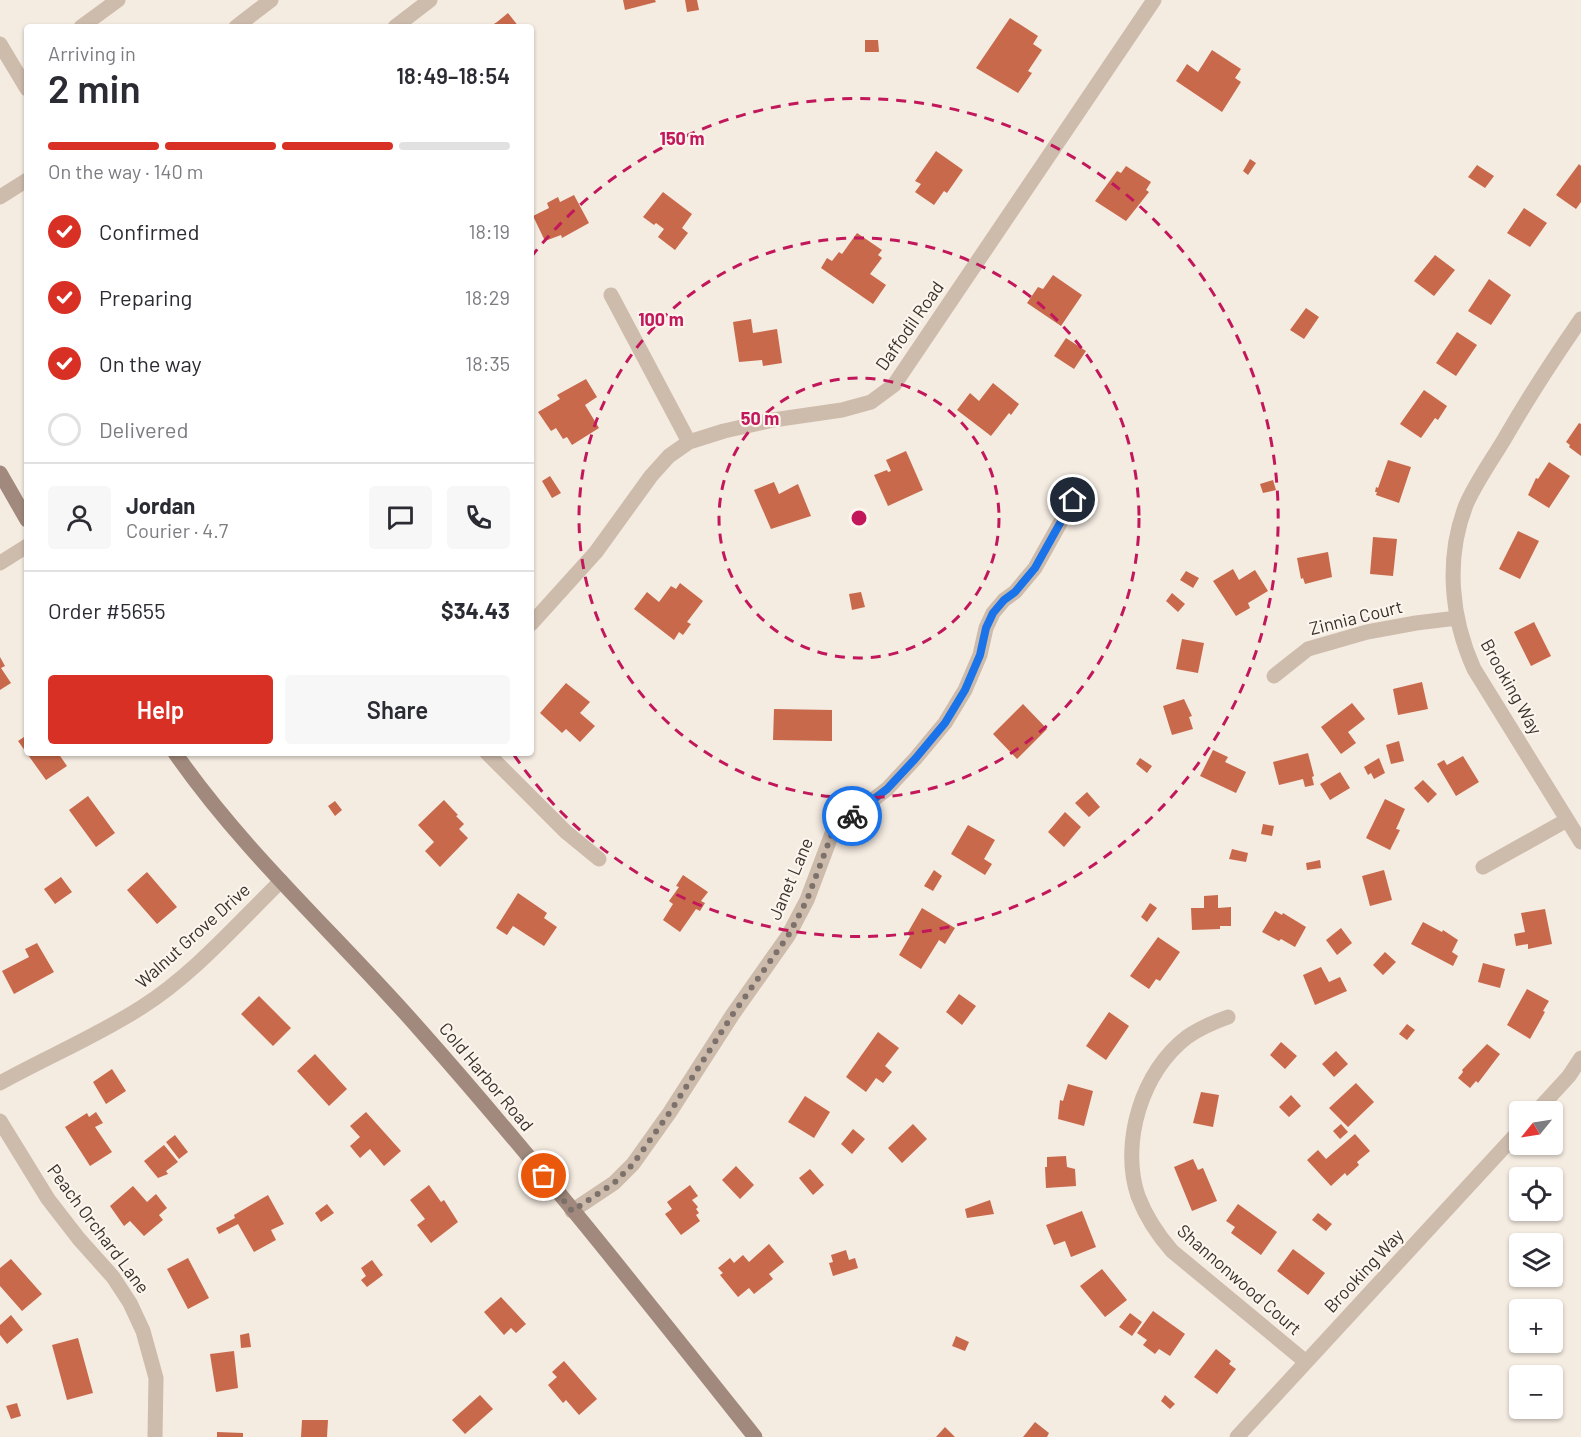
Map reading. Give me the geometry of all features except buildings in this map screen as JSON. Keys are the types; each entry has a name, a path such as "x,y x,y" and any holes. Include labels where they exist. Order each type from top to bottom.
{"main road":[{"path":"0,473 24,515"},
{"name":"Cold Harbor Road","path":"177,756 223,815 281,881 420,1029 501,1124 755,1437"}],"street":[{"path":"85,24 118,0"},
{"path":"240,24 271,0"},
{"path":"399,24 430,0"},
{"name":"Daffodil Road","path":"534,621 596,552 657,469 669,456 689,442 773,420 871,402 894,385 1154,0"},
{"path":"0,44 22,70"},
{"path":"0,197 24,182"},
{"path":"611,295 689,442"},
{"name":"Brooking Way","path":"1581,320 1516,419 1467,504 1454,555 1452,584 1457,618 1474,669 1581,842"},
{"name":"Janet Lane","path":"572,1211 614,1183 633,1164 670,1112 733,1014 788,936 807,900 833,831 887,789 945,723 965,690 980,655 986,628 993,613 1035,568 1073,500"},
{"path":"0,563 24,548"},
{"name":"Zinnia Court","path":"1274,676 1308,649 1367,632 1416,622 1457,618"},
{"path":"490,756 566,832 599,859"},
{"path":"1483,867 1567,820"},
{"name":"Walnut Grove Drive","path":"0,1083 108,1028 143,1006 176,982 281,881"},
{"name":"Shannonwood Court","path":"1228,1017 1206,1025 1187,1038 1169,1054 1155,1073 1144,1095 1133,1146 1133,1170 1137,1194 1153,1226 1172,1251 1305,1362"},
{"path":"1546,1101 1569,1076 1581,1058"},
{"name":"Peach Orchard Lane","path":"0,1121 48,1199 78,1239 113,1277 130,1303 143,1331 156,1378 155,1437"},
{"name":"Brooking Way","path":"1237,1437 1509,1142"}],"way so far":[{"path":"544,1176 572,1211 614,1183 633,1164 788,936 807,900 833,831 852,816"}],"route":[{"path":"852,816 887,789 945,723 965,690 980,655 986,628 993,613 1035,568 1073,500"}]}
